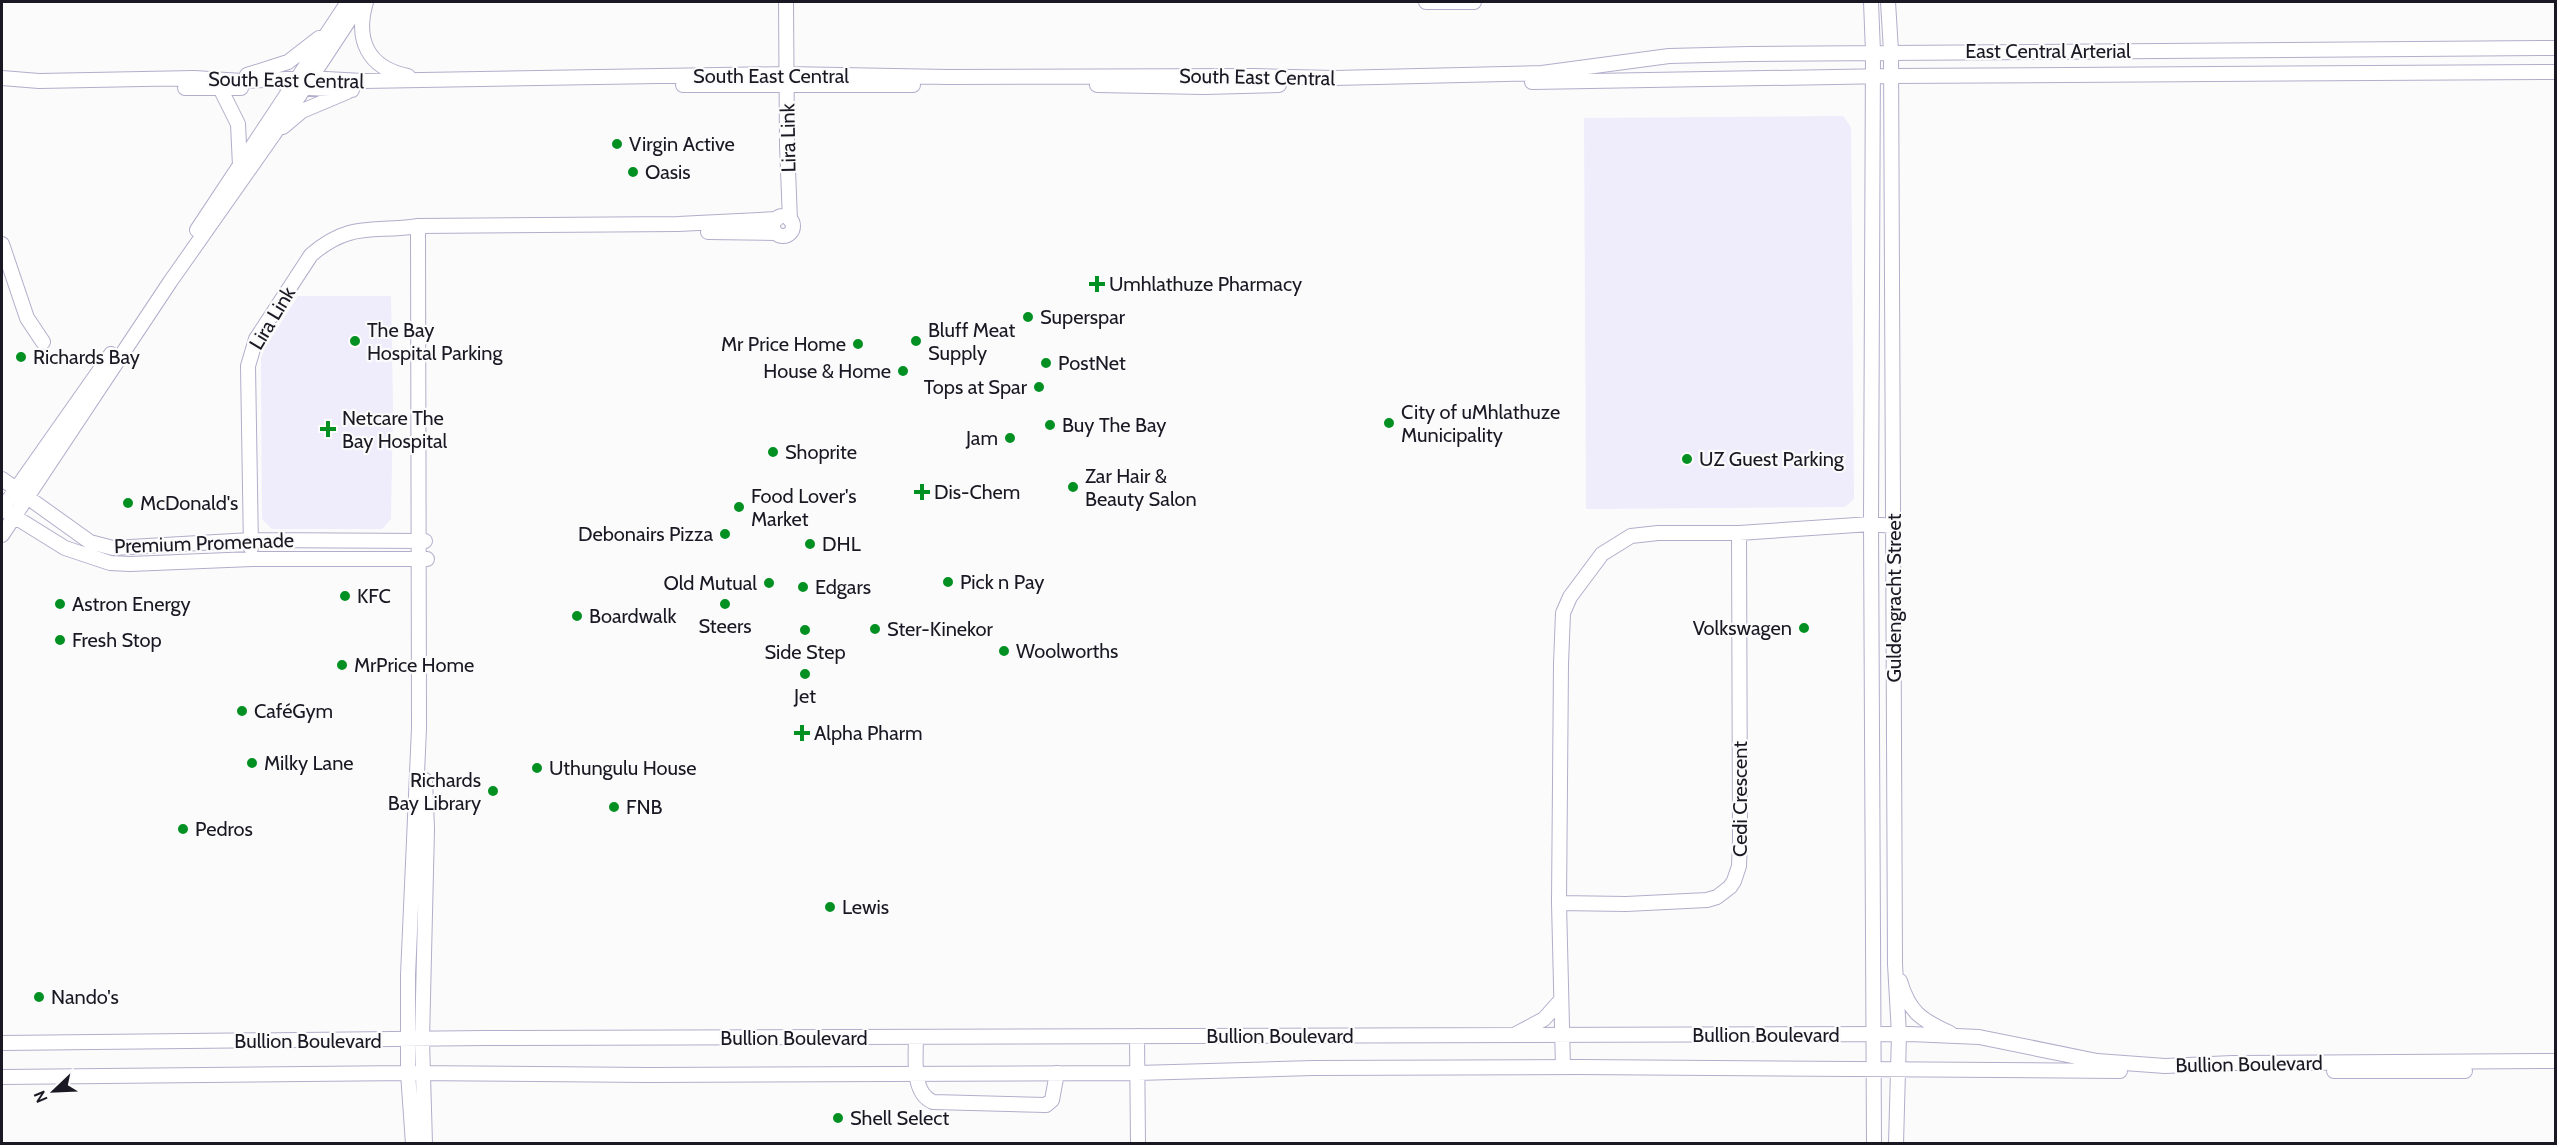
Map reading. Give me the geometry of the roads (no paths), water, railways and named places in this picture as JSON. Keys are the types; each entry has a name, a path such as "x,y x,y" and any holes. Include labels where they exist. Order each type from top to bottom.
{"street":[{"path":"2,535 125,348 274,134 328,32 348,2"},
{"path":"2,508 240,166 361,2"},
{"path":"366,2 362,33 366,47 374,58 390,71 427,80"},
{"name":"Lira Link","path":"252,559 248,366 256,339 311,255 343,235 364,228 780,222 788,190 786,2"},
{"path":"1426,2 1474,2"},
{"name":"Guldengracht Street","path":"1870,2 1873,52 1871,524 1874,1143"},
{"name":"Guldengracht Street","path":"1888,2 1891,51 1895,964 1899,1034 1896,1143"},
{"path":"240,166 238,124 220,83 282,65 328,32"},
{"name":"East Central Arterial","path":"1541,78 1669,56 1891,51 2556,48"},
{"name":"East Central Arterial","path":"1541,78 2556,72"},
{"name":"South East Central","path":"300,83 352,90 948,77 1541,78"},
{"name":"South East Central","path":"2,78 39,81 220,83"},
{"name":"South East Central","path":"2,86 243,81 300,83 427,80 787,80"},
{"path":"274,134 302,111 352,90"},
{"path":"413,1143 408,1073 415,1040 427,829 423,559 425,258 418,229"},
{"path":"418,229 423,542"},
{"path":"2,244 27,318 43,342"},
{"name":"Premium Promenade","path":"2,479 90,542 113,548 251,540 423,542"},
{"name":"Premium Promenade","path":"2,508 65,548 110,563 252,559 423,559"},
{"path":"1563,1067 1559,903 1562,632 1563,613 1570,597 1602,554 1631,536 1871,524 1893,525"},
{"name":"Cedi Crescent","path":"1559,903 1626,904 1707,900 1721,895 1734,881 1740,866 1739,532"},
{"path":"1895,964 1904,993 1913,1011 1921,1019 1953,1034"},
{"path":"1512,1036 1544,1019 1561,1000"},
{"name":"Bullion Boulevard","path":"2,1043 1953,1034 2097,1061 2165,1066 2556,1060"},
{"path":"1137,1036 1138,1143"},
{"path":"916,1037 916,1072 923,1094 933,1102 1028,1106 1050,1103 1057,1073"},
{"path":"415,1040 423,1073 425,1143"},
{"name":"Bullion Boulevard","path":"2,1077 408,1073 648,1075 916,1072 1137,1073 1313,1068 1563,1067 2344,1072 2556,1069"}],"place":[{"name":"Virgin Active","path":"617,144"},
{"name":"Oasis","path":"633,172"},
{"name":"Umhlathuze Pharmacy","path":"1097,284"},
{"name":"Superspar","path":"1028,317"},
{"name":"The Bay Hospital Parking","path":"355,341"},
{"name":"Bluff Meat Supply","path":"916,341"},
{"name":"Mr Price Home","path":"858,344"},
{"name":"Richards Bay","path":"21,357"},
{"name":"PostNet","path":"1046,363"},
{"name":"House & Home","path":"903,371"},
{"name":"Tops at Spar","path":"1039,387"},
{"name":"City of uMhlathuze Municipality","path":"1389,423"},
{"name":"Buy The Bay","path":"1050,425"},
{"name":"Netcare The Bay Hospital","path":"328,429"},
{"name":"Jam","path":"1010,438"},
{"name":"Shoprite","path":"773,452"},
{"name":"UZ Guest Parking","path":"1687,459"},
{"name":"Zar Hair & Beauty Salon","path":"1073,487"},
{"name":"Dis-Chem","path":"922,492"},
{"name":"McDonald's","path":"128,503"},
{"name":"Food Lover's Market","path":"739,507"},
{"name":"Debonairs Pizza","path":"725,534"},
{"name":"DHL","path":"810,544"},
{"name":"Pick n Pay","path":"948,582"},
{"name":"Old Mutual","path":"769,583"},
{"name":"Edgars","path":"803,587"},
{"name":"KFC","path":"345,596"},
{"name":"Astron Energy","path":"60,604"},
{"name":"Steers","path":"725,604"},
{"name":"Boardwalk","path":"577,616"},
{"name":"Volkswagen","path":"1804,628"},
{"name":"Ster-Kinekor","path":"875,629"},
{"name":"Side Step","path":"805,630"},
{"name":"Fresh Stop","path":"60,640"},
{"name":"Woolworths","path":"1004,651"},
{"name":"MrPrice Home","path":"342,665"},
{"name":"Jet","path":"805,674"},
{"name":"CaféGym","path":"242,711"},
{"name":"Alpha Pharm","path":"802,733"},
{"name":"Milky Lane","path":"252,763"},
{"name":"Uthungulu House","path":"537,768"},
{"name":"Richards Bay Library","path":"493,791"},
{"name":"FNB","path":"614,807"},
{"name":"Pedros","path":"183,829"},
{"name":"Lewis","path":"830,907"},
{"name":"Nando's","path":"39,997"},
{"name":"Shell Select","path":"838,1118"}]}
